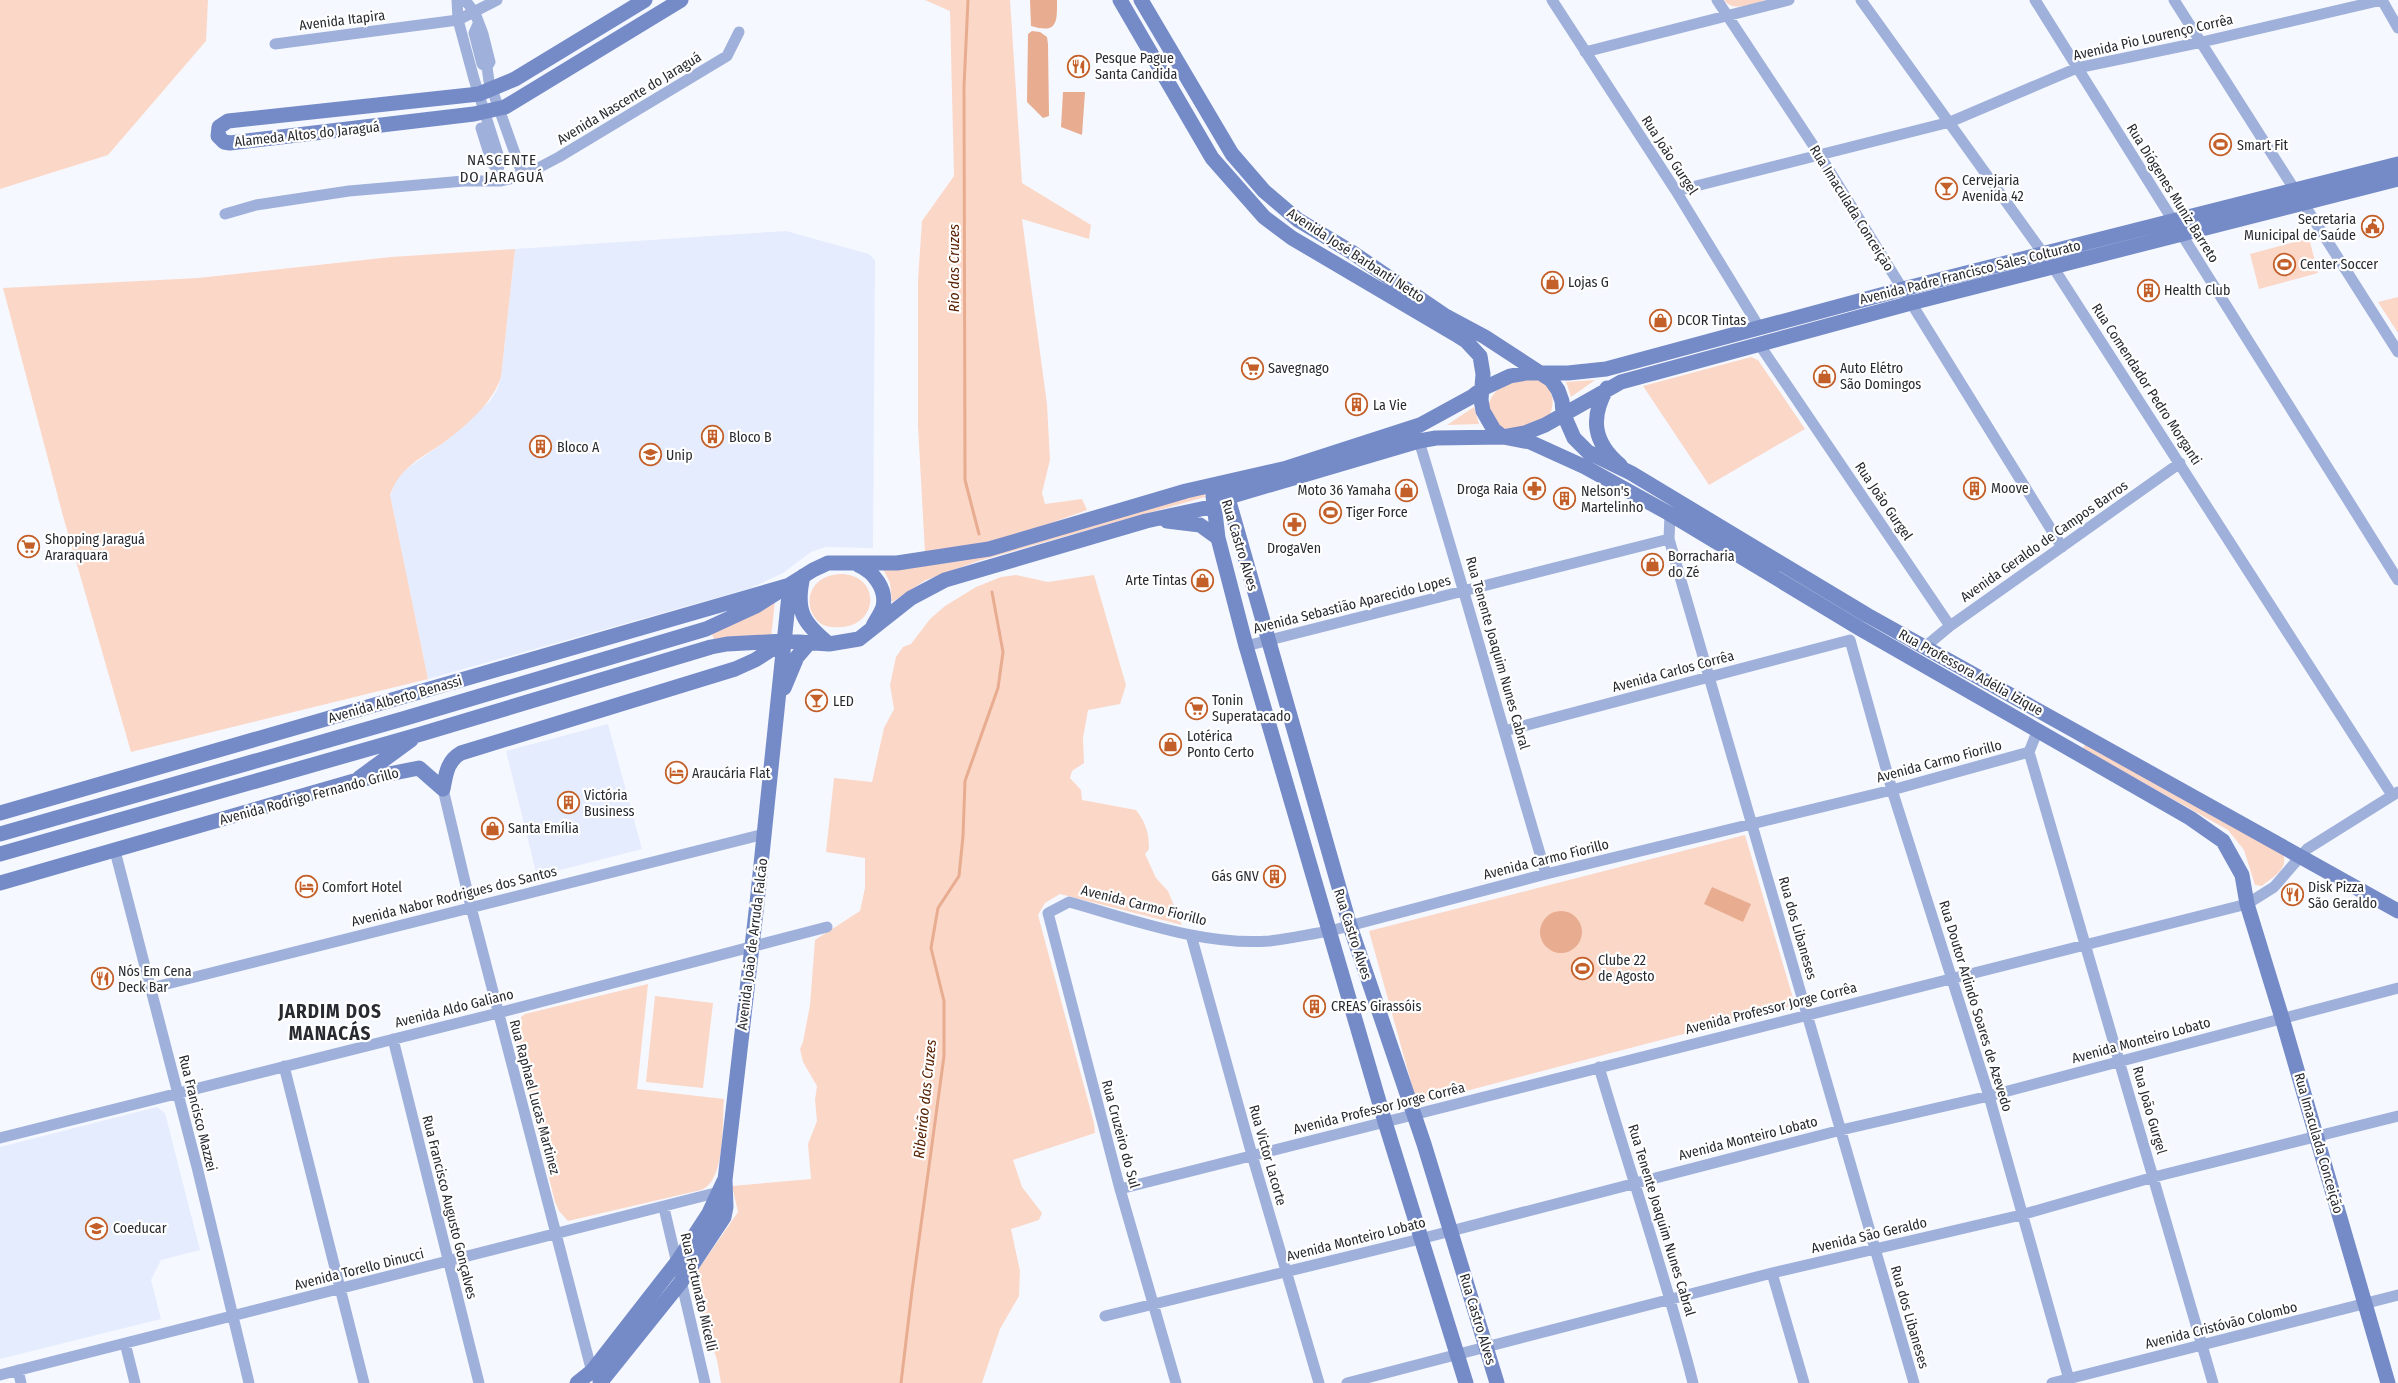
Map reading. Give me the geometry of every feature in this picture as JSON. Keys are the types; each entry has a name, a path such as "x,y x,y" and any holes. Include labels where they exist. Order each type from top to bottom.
{"main road":[{"name":"Alameda Altos do Jaraguá","path":"645,0 515,79 485,91 228,121 219,127 218,136 224,142 230,143 490,113 505,107 681,0"},
{"path":"1120,0 1212,158 1260,213 1292,238 1466,341 1477,351 1481,360 1483,374 1483,411 1487,421 1503,437"},
{"name":"Avenida José Barbanti Netto","path":"1141,0 1232,154 1264,192 1298,220 1396,280 1444,315 1485,337 1541,373"},
{"name":"Avenida Padre Francisco Sales Colturato","path":"1541,373 1568,373 1606,369 1903,289 2398,164"},
{"name":"Avenida Padre Francisco Sales Colturato","path":"1563,413 1621,382 1911,303 2398,179"},
{"path":"0,854 421,734 711,647 784,641 829,644 859,639 911,598 945,580 1150,520 1215,506 1228,498 1419,441 1436,438 1503,437 1524,433 1538,428 1563,413 1562,401 1558,390 1541,373 1510,376 1482,389 1473,396 1420,425 1287,468 1186,491 989,549 917,561 858,565"},
{"path":"1608,388 1600,401 1597,431 1605,450 1631,473"},
{"name":"Rua Professora Adélia Izique","path":"1563,413 1574,438 1588,452 1631,473 1867,614 2398,911"},
{"name":"Rua Professora Adélia Izique","path":"1503,437 1530,442 1585,468 1670,514 1854,634 2037,732 2214,833 2223,841 2242,874 2247,904"},
{"name":"Rua Castro Alves","path":"1214,484 1228,498 1350,926 1451,1230 1497,1383"},
{"name":"Rua Castro Alves","path":"1214,484 1218,538 1246,646 1384,1122 1466,1383"},
{"path":"1670,514 1673,498"},
{"path":"1150,520 1200,525 1218,538"},
{"path":"0,834 397,721 706,629 756,606 803,576 828,563 846,562 870,570 882,591 883,607 870,631"},
{"path":"803,576 800,608 804,618 815,632 829,644"},
{"name":"Avenida João de Arruda Falcão","path":"723,1188 752,948 790,585"},
{"name":"Avenida Alberto Benassi","path":"0,813 790,585"},
{"path":"1233,598 1254,592"},
{"path":"1854,634 1867,614"},
{"path":"443,789 450,763 454,757 735,669 755,660 784,641"},
{"name":"Avenida João de Arruda Falcão","path":"777,709 797,658 809,643"},
{"path":"2037,732 2050,716"},
{"path":"354,781 421,734"},
{"name":"Avenida Rodrigo Fernando Grillo","path":"0,883 354,781 419,768 443,789"},
{"name":"Rua Imaculada Conceição","path":"2247,904 2317,1136 2388,1383"},
{"path":"595,1379 710,1213 723,1188"},
{"path":"577,1383 595,1379 681,1282 724,1217 723,1188"}],"street":[{"path":"457,0 458,20 485,91 490,113 523,176"},
{"path":"465,0 477,18 490,62 487,67 485,91"},
{"name":"Avenida Itapira","path":"275,44 477,18 498,0"},
{"name":"Rua João Gurgel","path":"1552,0 1676,192 1759,327"},
{"name":"Rua Imaculada Conceição","path":"1717,0 1819,154 2062,547"},
{"path":"1585,52 1789,0"},
{"name":"Rua Comendador Pedro Morganti","path":"1861,0 2044,254 2395,794"},
{"name":"Rua Diógenes Muniz Barreto","path":"2035,0 2398,580"},
{"path":"2174,0 2398,352"},
{"path":"2382,0 2398,28"},
{"name":"Avenida Pio Lourenço Corrêa","path":"1676,192 1950,122 2077,68 2202,42 2382,0"},
{"name":"Avenida Nascente do Jaraguá","path":"225,214 256,205 349,191 464,181 500,175 523,176 559,158 727,56 739,32"},
{"path":"490,113 481,128 492,163 500,175"},
{"name":"Rua João Gurgel","path":"1759,344 1950,626"},
{"name":"Rua Tenente Joaquim Nunes Cabral","path":"1419,441 1465,590 1546,874"},
{"name":"Avenida Geraldo de Campos Barros","path":"1926,646 1950,626 2180,463"},
{"name":"Rua dos Libaneses","path":"1670,514 1669,539 1914,1383"},
{"name":"Avenida Sebastião Aparecido Lopes","path":"1246,646 1669,539"},
{"name":"Avenida Carlos Corrêa","path":"1504,731 1710,678 1854,634"},
{"name":"Rua Doutor Arlindo Soares de Azevedo","path":"1854,634 1892,790 1989,1096 2069,1381"},
{"path":"2029,752 2037,732"},
{"name":"Rua João Gurgel","path":"2029,752 2121,1061 2213,1383"},
{"name":"Avenida Carmo Fiorillo","path":"1069,902 1191,935 1268,941 1330,931 1752,822 1892,790 2029,752"},
{"name":"Rua Raphael Lucas Martinez","path":"443,789 498,1013 595,1379"},
{"name":"Avenida Professor Jorge Corrêa","path":"1120,1189 2247,904 2274,887 2307,849 2395,794"},
{"name":"Avenida Nabor Rodrigues dos Santos","path":"151,988 764,834"},
{"name":"Rua Francisco Mazzei","path":"115,851 249,1383"},
{"name":"Rua Cruzeiro do Sul","path":"1069,902 1048,913 1120,1189 1176,1383"},
{"name":"Avenida Aldo Galiano","path":"0,1138 498,1013 827,927"},
{"name":"Rua Victor Lacorte","path":"1191,935 1285,1272 1319,1383"},
{"name":"Avenida Monteiro Lobato","path":"1105,1316 1154,1302 1285,1272 1841,1130 1989,1096 2398,988"},
{"name":"Rua Francisco Augusto Gonçalves","path":"393,1039 479,1383"},
{"path":"284,1066 364,1383"},
{"name":"Rua Tenente Joaquim Nunes Cabral","path":"1600,1067 1634,1183 1672,1299 1694,1383"},
{"name":"Avenida São Geraldo","path":"1347,1383 1458,1356 1772,1273 2022,1215 2154,1176 2398,1116"},
{"name":"Avenida Torello Dinucci","path":"0,1375 664,1208 723,1188"},
{"name":"Rua Fortunato Micelli","path":"664,1208 705,1383"},
{"path":"1772,1273 1804,1383"},
{"name":"Avenida Cristóvão Colombo","path":"2052,1383 2069,1381 2202,1345 2398,1296"},
{"path":"125,1343 135,1383"},
{"path":"18,1370 21,1383"}],"shaded area":[{"path":"0,0 208,0 206,41 108,155 0,189"},
{"path":"925,0 1010,0 1022,183 1091,225 1089,239 1022,219 1047,404 1050,460 1042,493 1045,504 1082,499 1087,510 1021,534 975,545 925,553 918,426 918,280 922,221 954,176 950,11"},
{"path":"1030,0 1057,0 1056,20 1051,27 1040,28 1031,26"},
{"path":"1724,0 1767,0 1738,7 1728,4"},
{"path":"1032,31 1040,32 1047,37 1048,44 1049,116 1043,118 1027,102 1028,34"},
{"path":"1063,92 1085,92 1082,135 1061,127"},
{"name":"Unip","path":"786,231 869,254 875,260 873,548 826,547 811,552 783,573 751,588 428,679 390,496 396,480 405,470 446,441 490,401 497,390 501,377 515,249"},
{"name":"Center Soccer","path":"2309,238 2318,273 2259,289 2250,254"},
{"path":"515,249 501,377 497,387 485,405 469,422 405,470 394,485 390,495 428,679 131,752 63,516 3,288 198,278 391,257"},
{"path":"2398,297 2398,333 2378,302"},
{"path":"1751,357 1758,360 1805,429 1709,485 1643,386"},
{"path":"1539,379 1544,383 1552,396 1553,401 1549,417 1521,428 1501,430 1488,409 1494,393 1499,388 1514,382"},
{"path":"1595,380 1571,397 1566,382"},
{"path":"1474,407 1479,424 1447,425"},
{"path":"1204,492 1205,497 978,561 926,580 892,602 890,583 883,569"},
{"path":"843,574 856,577 864,584 869,592 870,602 868,611 862,619 852,625 827,626 820,623 812,612 810,606 811,593 818,582 824,578"},
{"path":"1016,575 1048,582 1094,575 1126,685 1120,704 1088,710 1083,738 1084,763 1072,771 1070,778 1081,790 1082,800 1136,810 1145,824 1148,833 1149,849 1145,854 1156,878 1168,891 1182,925 1060,894 1045,903 1038,915 1094,1123 1095,1133 1013,1160 1022,1187 1042,1213 1039,1220 1011,1229 1020,1271 1019,1296 1000,1329 982,1383 721,1383 717,1360 691,1280 738,1212 732,1186 811,1179 808,1144 817,1121 815,1100 817,1086 803,1062 800,1049 810,1005 815,940 860,911 865,888 865,858 826,852 834,778 872,782 884,728 894,709 890,685 896,657 903,647 911,644 930,619 945,606 976,587 1001,577"},
{"path":"775,601 771,638 715,642 712,634"},
{"path":"608,724 642,849 537,876 506,751"},
{"path":"2085,744 2283,854 2284,864 2282,868 2262,886 2255,885 2244,850 2228,830 2083,749"},
{"name":"Clube 22 de Agosto","path":"1745,835 1795,1005 1424,1102 1416,1100 1369,931"},
{"path":"1712,887 1751,904 1743,922 1704,904"},
{"path":"1561,911 1576,917 1582,932 1576,947 1561,953 1546,947 1540,932 1546,917"},
{"path":"648,984 637,1089 724,1099 721,1150 715,1175 709,1184 701,1190 568,1221 559,1211 555,1202 515,1042 516,1026 525,1014"},
{"path":"655,996 713,1003 703,1088 646,1082"},
{"name":"Coeducar","path":"157,1107 165,1113 200,1250 161,1260 151,1280 161,1319 0,1359 0,1147"}],"waterway":[{"name":"Rio das Cruzes","path":"968,0 964,87 965,480 979,534"},
{"name":"Ribeirão das Cruzes","path":"901,1383 944,1056 944,1001 931,948 938,908 959,876 965,781 998,688 1003,652 992,592"}],"place":[{"name":"Pesque Pague Santa Candida","path":"1079,66"},
{"name":"Smart Fit","path":"2221,145"},
{"name":"Cervejaria Avenida 42","path":"1946,188"},
{"name":"Secretaria Municipal de Saúde","path":"2372,227"},
{"name":"Center Soccer","path":"2284,264"},
{"name":"Lojas G","path":"1552,282"},
{"name":"Health Club","path":"2148,290"},
{"name":"DCOR Tintas","path":"1661,320"},
{"name":"Savegnago","path":"1252,368"},
{"name":"Auto Elétro São Domingos","path":"1824,376"},
{"name":"La Vie","path":"1357,405"},
{"name":"Bloco B","path":"713,437"},
{"name":"Bloco A","path":"541,447"},
{"name":"Unip","path":"650,455"},
{"name":"Moove","path":"1975,488"},
{"name":"Droga Raia","path":"1534,489"},
{"name":"Moto 36 Yamaha","path":"1407,490"},
{"name":"Nelson's Martelinho","path":"1565,499"},
{"name":"Tiger Force","path":"1330,512"},
{"name":"DrogaVen","path":"1294,525"},
{"name":"Shopping Jaraguá Araraquara","path":"29,547"},
{"name":"Borracharia do Zé","path":"1652,564"},
{"name":"Arte Tintas","path":"1203,580"},
{"name":"LED","path":"817,701"},
{"name":"Tonin Superatacado","path":"1196,708"},
{"name":"Lotérica Ponto Certo","path":"1171,744"},
{"name":"Araucária Flat","path":"676,773"},
{"name":"Victória Business","path":"568,803"},
{"name":"Santa Emília","path":"492,828"},
{"name":"Gás GNV","path":"1275,876"},
{"name":"Comfort Hotel","path":"306,887"},
{"name":"Disk Pizza São Geraldo","path":"2292,895"},
{"name":"Clube 22 de Agosto","path":"1582,968"},
{"name":"Nós Em Cena Deck Bar","path":"102,979"},
{"name":"CREAS Girassóis","path":"1315,1006"},
{"name":"Coeducar","path":"97,1228"}],"district":[{"name":"NASCENTE DO JARAGUÁ","path":"502,168"},
{"name":"JARDIM DOS MANACÁS","path":"330,1022"}]}
